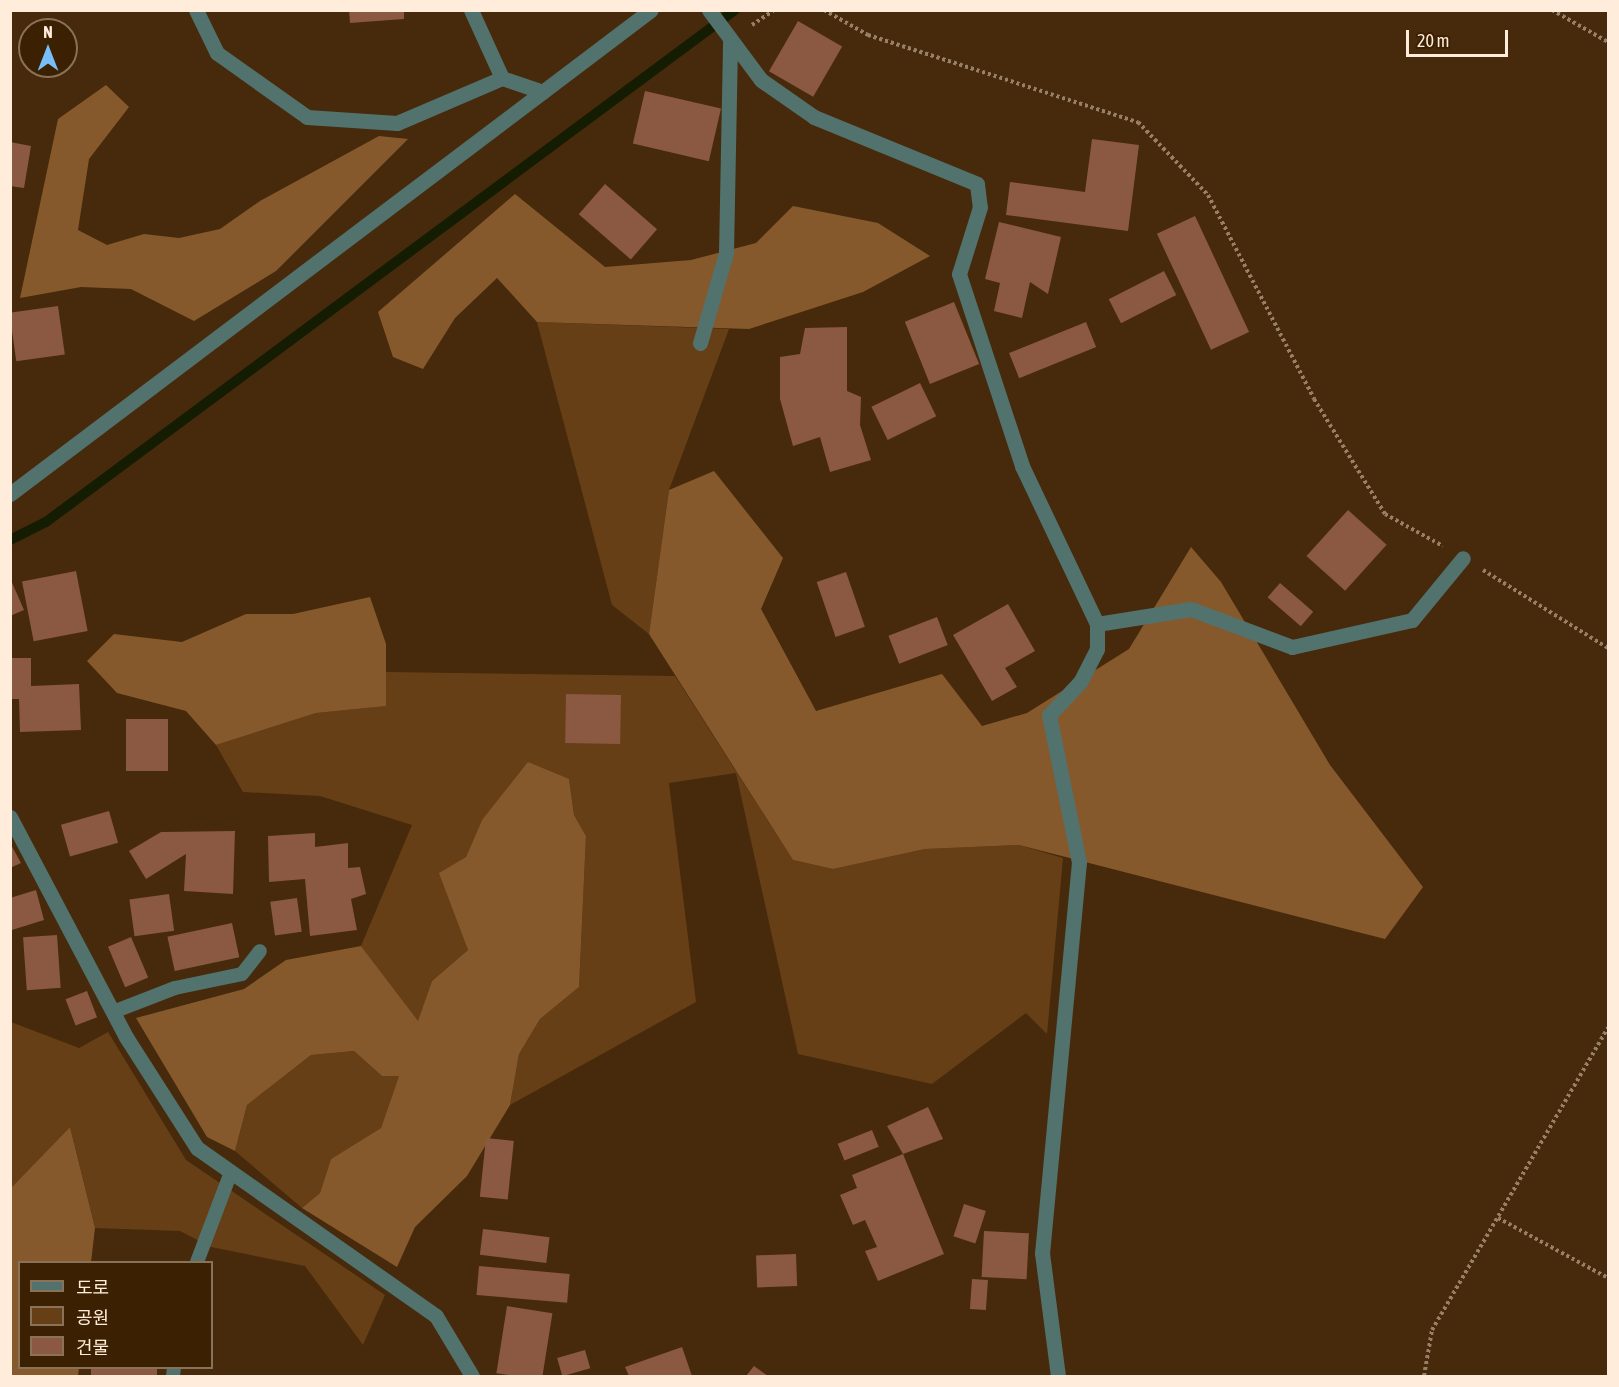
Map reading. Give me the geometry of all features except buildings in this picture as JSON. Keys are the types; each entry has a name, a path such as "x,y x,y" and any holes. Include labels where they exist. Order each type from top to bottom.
{"street":[{"path":"196,10 217,53 307,117 397,123 502,78 543,92"},
{"path":"471,10 502,78"},
{"path":"10,494 651,10"},
{"path":"709,10 761,80 814,117 977,184 980,207 959,274 1022,466 1097,624 1097,649 1080,682 1049,715 1079,862 1042,1253 1058,1377"},
{"path":"700,343 726,253 730,39"},
{"path":"1097,624 1191,609 1292,647 1412,620 1463,558"},
{"path":"10,817 113,1012 197,1148 436,1316 472,1377"}],"lane":[{"path":"113,1012 175,988 242,974 261,951"},
{"path":"198,1261 231,1172"}],"path":[{"path":"824,10 868,35 1138,122 1208,195 1314,399 1385,514 1463,558 1608,648"},
{"path":"1552,10 1608,42"},
{"path":"1424,1377 1432,1330 1608,1027"},
{"path":"1498,1218 1608,1278"}],"green space":[{"path":"537,322 729,329 669,490 649,634 612,605"},
{"path":"386,672 675,676 793,860 833,869 925,849 1019,845 1063,858 1047,1034 1026,1013 932,1084 798,1054 736,773 669,783 696,1002 510,1105 519,1054 540,1019 579,987 586,836 574,815 569,779 482,820 466,857 440,873 468,950 432,981 418,1022 361,946 412,825 320,796 243,792 216,745 316,713 385,706"},
{"path":"11,1022 79,1048 108,1032 186,1160 385,1295 363,1345 305,1266 211,1247 180,1231 95,1228 70,1127 11,1188"},
{"path":"354,1051 382,1076 399,1076 381,1128 331,1159 320,1193 302,1208 235,1151 247,1105 311,1055"}],"shaded area":[{"path":"106,85 129,107 89,159 78,230 107,245 144,234 179,238 220,229 260,201 379,136 408,139 276,271 194,321 131,289 81,287 20,298 58,119"},
{"path":"515,194 605,267 691,260 756,243 793,206 878,223 930,256 863,292 749,329 537,322 497,278 455,318 423,369 393,357 378,312"},
{"path":"714,471 783,558 761,609 816,711 942,674 982,726 1027,713 1129,649 1191,547 1221,582 1330,765 1423,887 1385,939 1019,845 925,849 833,869 793,860 649,634 669,490"},
{"path":"370,597 386,644 386,706 316,713 216,745 186,711 117,693 87,661 114,634 182,642 246,614 293,614"},
{"path":"528,762 569,779 574,815 586,836 579,987 540,1019 519,1054 510,1105 467,1176 415,1227 397,1267 302,1208 320,1193 331,1159 381,1128 399,1076 382,1076 354,1051 311,1055 247,1105 235,1151 207,1137 136,1018 244,989 286,960 361,946 418,1021 432,981 468,950 439,873 466,857 482,820"},
{"path":"70,1127 95,1228 91,1261 18,1261 18,1369 79,1369 78,1376 11,1376 11,1188"}],"waterway":[{"path":"10,540 46,522 735,10"}]}
